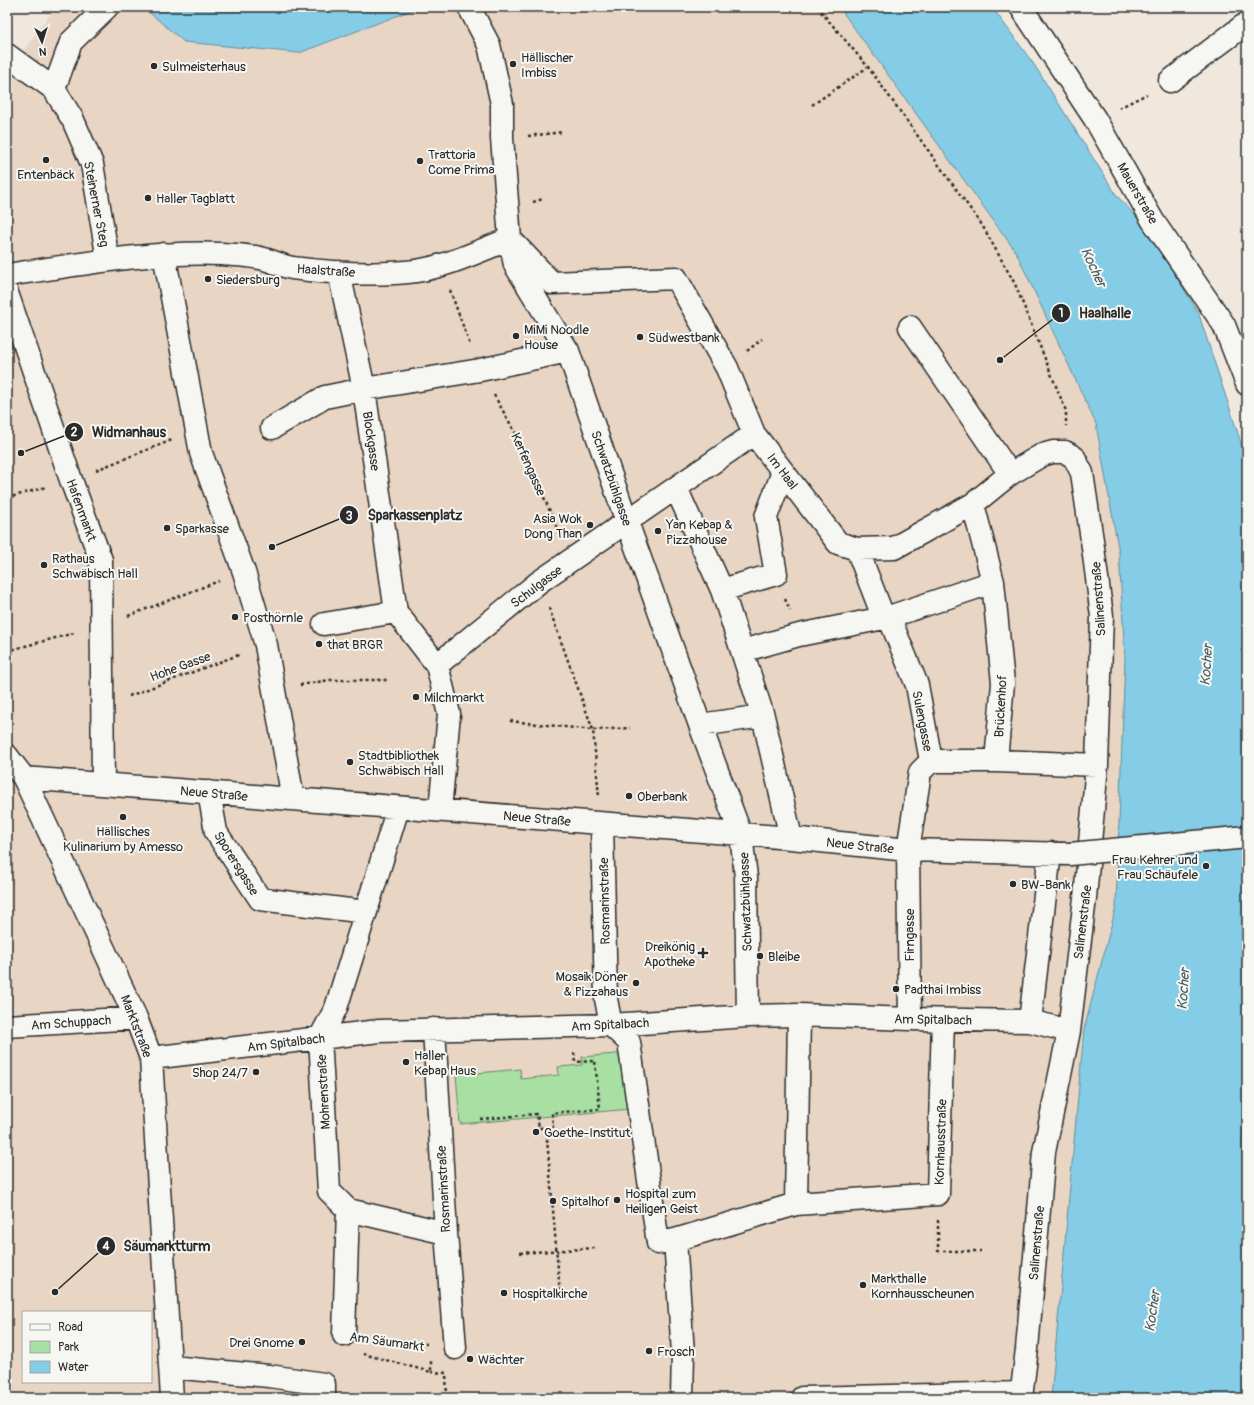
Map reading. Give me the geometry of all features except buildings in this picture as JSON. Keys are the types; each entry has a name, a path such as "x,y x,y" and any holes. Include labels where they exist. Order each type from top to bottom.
{"street":[{"path":"7,54 54,90 71,42 107,7"},
{"name":"Schwatzbühlgasse","path":"469,7 489,45 502,104 502,138 510,240 515,265 568,351 627,522 741,835 746,877 748,1016"},
{"name":"Mauerstraße","path":"1021,7 1095,119 1153,220 1224,325 1247,384"},
{"path":"1170,81 1247,23"},
{"name":"Steinerner Steg","path":"54,90 73,120 92,164 108,260"},
{"name":"Im Haal","path":"510,240 552,283 676,278 727,368 754,434 838,543 857,549 894,548 973,504 1010,474 1042,455 1053,452 1065,452"},
{"name":"Haalstraße","path":"7,275 108,260 164,254 220,254 260,258 290,267 380,274 416,271 440,265 510,240"},
{"path":"164,254 196,431 202,453 244,572 266,645 292,799"},
{"name":"Blockgasse","path":"339,272 364,389 396,612"},
{"name":"Hafenmarkt","path":"7,293 71,480 101,560 103,784"},
{"path":"910,327 1010,474"},
{"path":"272,428 325,397 480,370 568,351"},
{"name":"Schulgasse","path":"437,665 539,582 754,434"},
{"name":"Salinenstraße","path":"1021,1395 1027,1349 1044,1152 1069,1031 1085,898 1097,765 1102,616 1082,473 1074,457 1065,452"},
{"path":"722,590 776,574 766,517 783,472"},
{"path":"676,488 722,590 763,716 792,838"},
{"name":"Brückenhof","path":"973,504 993,582 1003,683 996,761"},
{"name":"Sulengasse","path":"857,549 881,611 889,617 917,685 931,761 920,772 908,850"},
{"path":"742,651 799,635 889,617 993,582"},
{"path":"324,624 396,612 437,665 449,714 440,810"},
{"path":"700,725 763,716"},
{"name":"Marktstraße","path":"7,756 24,778 136,1018 150,1058 170,1367 168,1397"},
{"path":"931,761 996,761 1097,765"},
{"name":"Neue Straße","path":"24,778 792,838 908,850 1060,854 1247,837"},
{"name":"Sporersgasse","path":"209,792 216,832 260,900 366,912"},
{"name":"Mohrenstraße","path":"348,1210 329,1191 320,1038 336,1008 398,808"},
{"name":"Rosmarinstraße","path":"602,824 606,999 611,1025"},
{"name":"Firngasse","path":"908,850 910,1019"},
{"path":"1030,1020 1060,854"},
{"path":"796,1204 799,1015"},
{"name":"Am Spitalbach","path":"150,1058 379,1031 611,1025 748,1016 799,1015 943,1020 1030,1020 1069,1031"},
{"name":"Am Schuppach","path":"7,1026 136,1018"},
{"name":"Kornhausstraße","path":"611,1025 629,1042 658,1243 675,1240 796,1204 938,1194 943,1020"},
{"name":"Rosmarinstraße","path":"434,1029 446,1233 455,1348"},
{"path":"348,1210 446,1233"},
{"name":"Am Säumarkt","path":"344,1335 348,1210"},
{"path":"675,1240 683,1353 682,1398"},
{"path":"170,1367 269,1376 324,1391"},
{"path":"802,1398 1021,1395"}],"path":[{"path":"817,7 868,67 982,225 1015,284 1066,411 1065,452"},
{"path":"812,106 868,67"},
{"path":"502,138 563,132"},
{"name":"Kerfengasse","path":"440,265 480,370 520,441 571,560"},
{"path":"7,498 71,480 196,431"},
{"path":"7,651 101,626 244,572"},
{"path":"776,574 799,635"},
{"path":"539,582 593,730 602,824"},
{"name":"Hohe Gasse","path":"102,706 266,645"},
{"path":"315,683 330,680 389,680"},
{"path":"510,721 593,730 630,728"},
{"path":"480,1119 537,1114 539,1128 553,1127 552,1113 600,1111 595,1061 575,1062"},
{"path":"546,1127 560,1293"},
{"path":"938,1194 938,1251 981,1251"},
{"path":"520,1253 596,1248"},
{"name":"Am Säumarkt","path":"344,1335 430,1345"},
{"name":"Am Säumarkt","path":"356,1354 363,1354 431,1372 430,1358"},
{"path":"431,1372 446,1373 447,1398"}],"shaded area":[{"path":"55,7 143,7 184,42 299,53 420,7 839,7 1016,251 1096,424 1119,553 1125,658 1116,907 1084,1030 1051,1398 7,1398 7,74"}],"green space":[{"path":"626,1053 631,1109 460,1124 456,1075 520,1069 521,1079 559,1075 558,1067 582,1065 582,1057"},
{"path":"1247,1097 1247,1398 1242,1138"}],"water":[{"path":"143,7 420,7 299,53 184,42"},
{"name":"Kocher","path":"839,7 992,7 1035,66 1117,196 1145,226 1198,312 1247,461 1247,1097 1242,1138 1247,1398 1051,1398 1084,1030 1116,907 1125,658 1119,553 1096,424 1016,252"}],"place":[{"name":"Hällischer Imbiss","path":"513,64"},
{"name":"Sulmeisterhaus","path":"154,66"},
{"name":"Entenbäck","path":"46,160"},
{"name":"Trattoria Come Prima","path":"420,161"},
{"name":"Haller Tagblatt","path":"148,198"},
{"name":"Siedersburg","path":"208,279"},
{"name":"MiMi Noodle House","path":"516,336"},
{"name":"Südwestbank","path":"640,337"},
{"name":"Haalhalle","path":"1000,360"},
{"name":"Widmanhaus","path":"21,453"},
{"name":"Asia Wok Dong Than","path":"590,525"},
{"name":"Sparkasse","path":"167,528"},
{"name":"Yan Kebap & Pizzahouse","path":"658,531"},
{"name":"Sparkassenplatz","path":"272,547"},
{"name":"Rathaus Schwäbisch Hall","path":"44,565"},
{"name":"Posthörnle","path":"235,617"},
{"name":"that BRGR","path":"319,644"},
{"name":"Milchmarkt","path":"416,697"},
{"name":"Stadtbibliothek Schwäbisch Hall","path":"350,762"},
{"name":"Oberbank","path":"629,796"},
{"name":"Hällisches Kulinarium by Amesso","path":"123,817"},
{"name":"Frau Kehrer und Frau Schäufele","path":"1206,866"},
{"name":"BW-Bank","path":"1013,884"},
{"name":"Dreikönig Apotheke","path":"703,953"},
{"name":"Bleibe","path":"760,956"},
{"name":"Mosaik Döner & Pizzahaus","path":"636,983"},
{"name":"Padthai Imbiss","path":"896,989"},
{"name":"Haller Kebap Haus","path":"406,1062"},
{"name":"Shop 24/7","path":"256,1072"},
{"name":"Goethe-Institut","path":"536,1132"},
{"name":"Hospital zum Heiligen Geist","path":"617,1200"},
{"name":"Spitalhof","path":"553,1201"},
{"name":"Markthalle Kornhausscheunen","path":"863,1285"},
{"name":"Säumarktturm","path":"55,1292"},
{"name":"Hospitalkirche","path":"504,1293"},
{"name":"Drei Gnome","path":"302,1342"},
{"name":"Frosch","path":"649,1351"},
{"name":"Wächter","path":"470,1359"}]}
